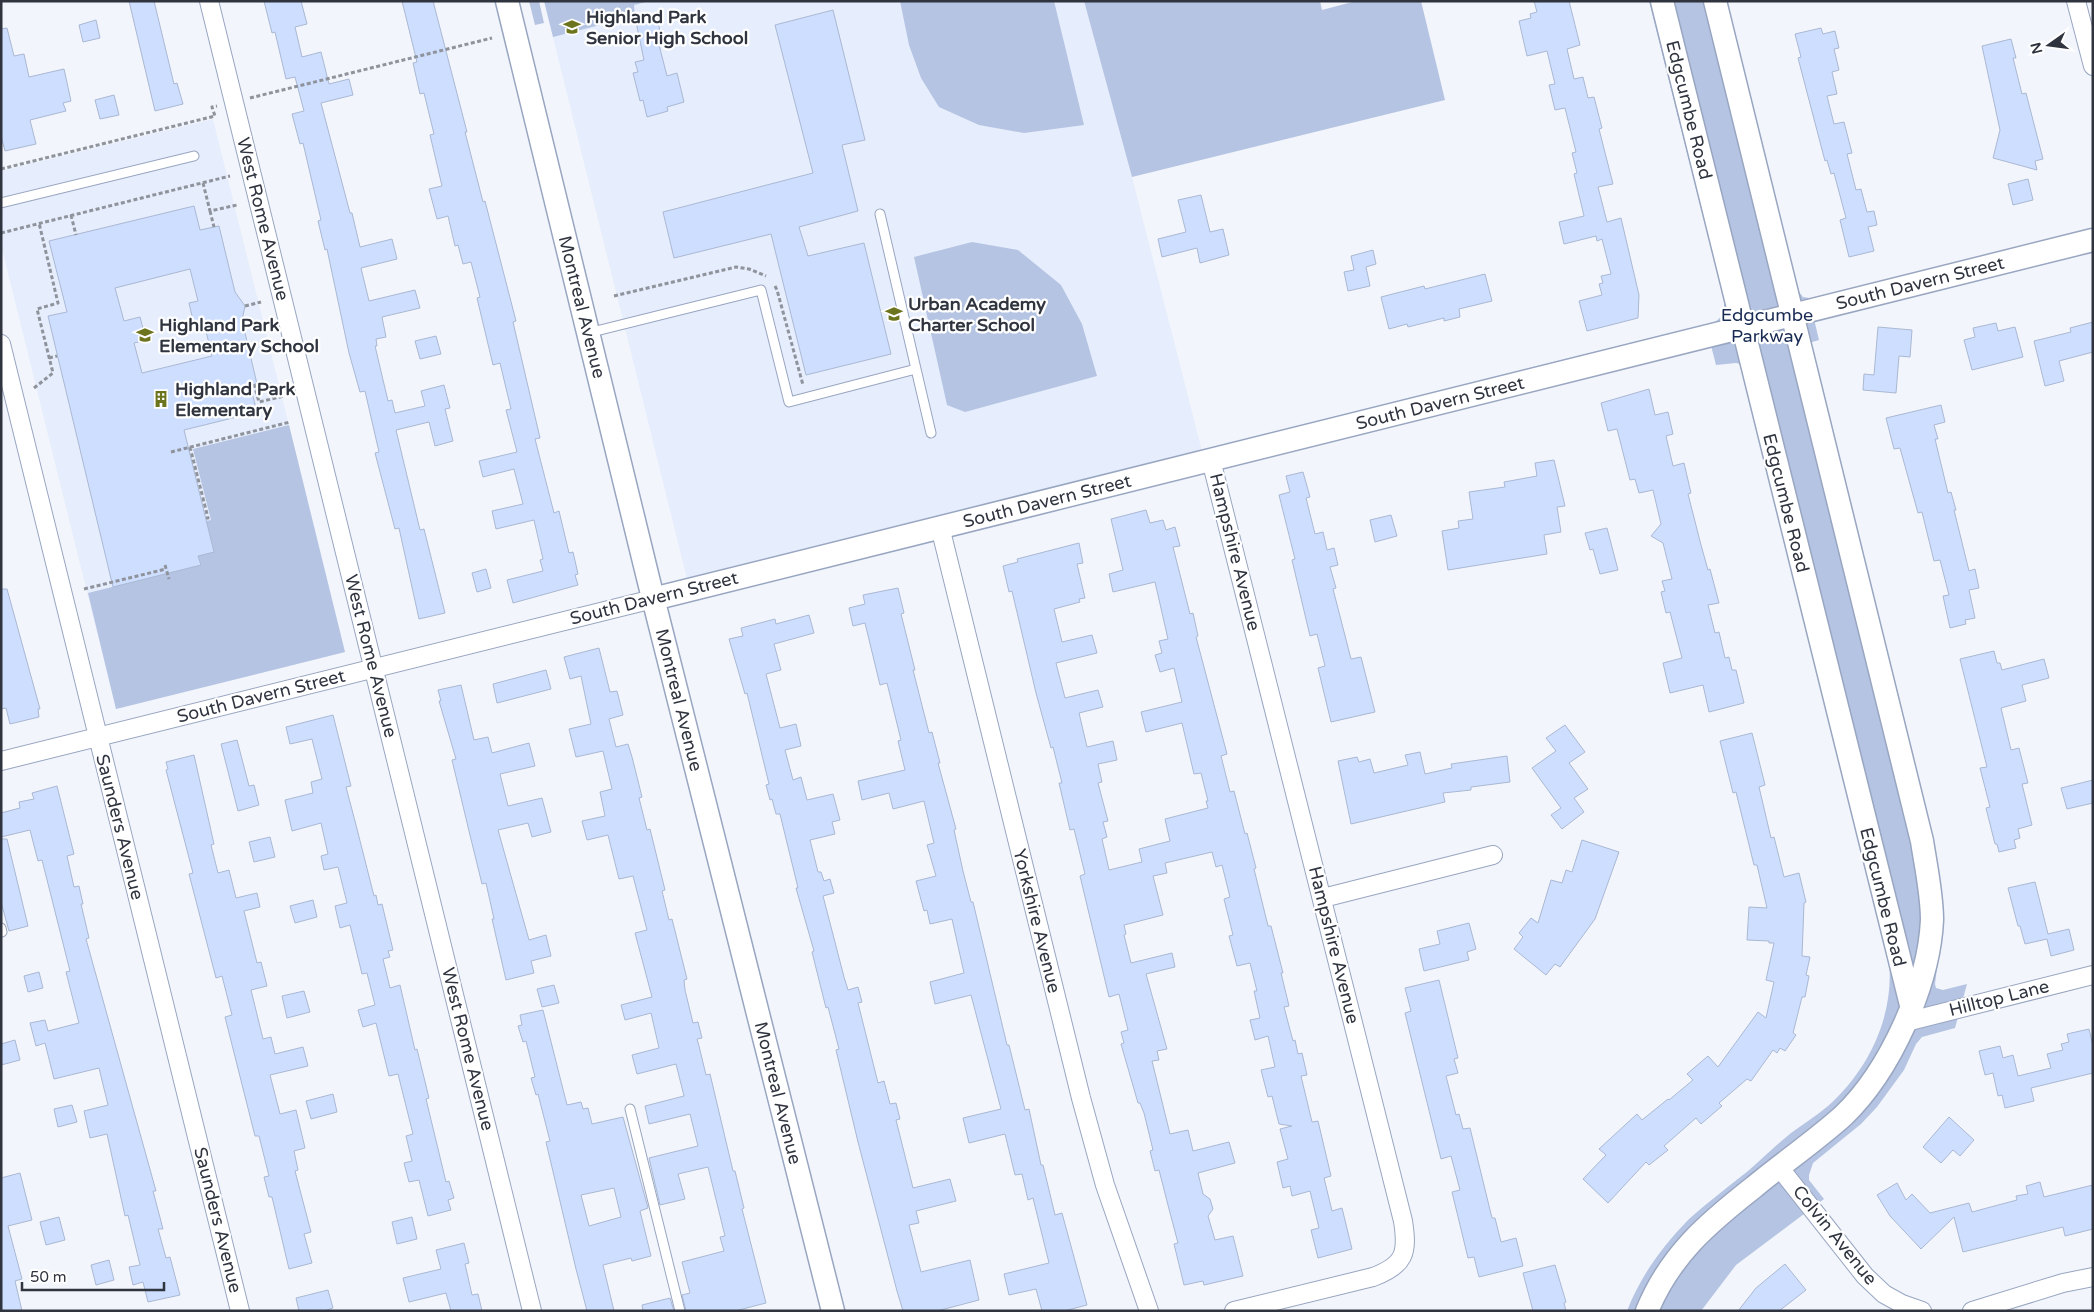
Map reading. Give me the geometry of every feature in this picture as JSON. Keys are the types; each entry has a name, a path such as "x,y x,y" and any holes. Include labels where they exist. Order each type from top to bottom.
{"street":[{"name":"West Rome Avenue","path":"209,1 532,1311"},
{"name":"Montreal Avenue","path":"507,1 653,599 833,1311"},
{"name":"Edgcumbe Road","path":"1662,1 1743,327 1908,1014"},
{"name":"Edgcumbe Road","path":"1648,1311 1655,1292 1672,1263 1691,1241 1716,1217 1842,1116 1862,1095 1896,1044 1908,1014 1926,963 1932,920 1922,842 1715,1"},
{"path":"2076,1 2088,26 2093,66"},
{"name":"South Davern Street","path":"1,761 2093,240"},
{"name":"Saunders Avenue","path":"1,344 240,1311"},
{"name":"Hampshire Avenue","path":"1212,460 1323,898 1403,1221 1406,1242 1401,1259 1390,1270 1373,1277 1234,1311"},
{"name":"Yorkshire Avenue","path":"940,527 1081,1098 1105,1185 1148,1311"},
{"path":"1323,898 1493,855"},
{"name":"Hilltop Lane","path":"1908,1014 2093,975"},
{"name":"Colvin Avenue","path":"1779,1167 1865,1276 1884,1294 1902,1304 1922,1311"},
{"path":"1972,1311 2063,1283 2093,1277"}],"lane":[{"path":"1,203 194,156"},
{"path":"880,214 931,433"},
{"path":"588,333 761,290 789,402 916,369"},
{"path":"630,1109 680,1311"}],"path":[{"path":"1,233 230,176"},
{"path":"204,182 214,227"},
{"path":"210,211 237,205"},
{"path":"71,215 76,235"},
{"path":"34,388 53,373 37,309 58,303 39,223"},
{"path":"245,306 261,302"},
{"path":"49,358 57,356"},
{"path":"254,384 259,402 284,396"},
{"path":"171,452 290,422"},
{"path":"190,447 208,518 206,518"},
{"path":"84,590 166,567 169,579"}],"shaded area":[{"name":"Urban Academy Charter School","path":"544,1 1084,1 1132,177 1202,451 687,579"},
{"name":"Highland Park Elementary School","path":"213,119 345,652 116,709 1,245 1,171"}],"green space":[{"path":"529,1 539,1 544,23 535,25"},
{"name":"Highland Park Senior High School","path":"544,1 650,1 634,5 635,16 553,37"},
{"path":"900,1 1054,1 1084,125 1024,133 979,125 939,107 921,78 909,45"},
{"path":"1084,1 1320,1 1322,10 1356,1 1421,1 1445,100 1132,177"},
{"name":"Edgcumbe Parkway","path":"1649,1 1723,1 1796,288 1803,297 1809,298 1819,340 1809,343 1939,952 1935,984 1936,988 1943,990 1967,984 1955,1028 1922,1037 1916,1044 1904,1070 1877,1107 1861,1124 1813,1163 1809,1180 1824,1199 1736,1265 1701,1311 1627,1311 1639,1285 1653,1262 1689,1219 1791,1133 1828,1106 1857,1074 1877,1037 1884,1016 1890,974 1888,953 1740,364 1716,365 1706,326 1721,317 1724,310 1724,300"},
{"path":"972,242 1018,250 1061,285 1082,324 1097,376 965,412 947,405 914,257"},
{"path":"289,425 345,652 116,709 88,593 200,565 198,556 206,521 211,520 193,449"}],"building":[{"path":"129,1 154,1 174,84 177,83 183,104 155,111"},
{"path":"264,1 301,1 307,24 295,27 302,57 321,52 329,84 349,79 353,95 321,103 350,213 352,213 360,247 392,239 397,259 361,268 369,301 415,290 420,308 382,317 386,337 376,339 377,346 375,346 388,401 392,400 395,413 425,406 421,391 444,385 450,408 445,409 453,441 435,446 429,422 396,430 420,530 424,529 445,613 419,619 399,528 395,529 375,453 379,452 365,391 360,392 349,353 327,249 325,250 318,221 321,220 303,143 300,144 292,114 304,111 295,77 286,79 275,32 272,33"},
{"path":"402,1 433,1 483,202 485,201 516,321 513,322 540,438 535,439 554,513 559,511 569,553 573,552 578,574 575,575 578,585 513,603 507,580 543,571 540,560 543,559 534,520 496,529 492,511 523,504 514,469 483,477 479,461 517,452 506,410 511,409 500,363 493,365 477,298 480,297 471,262 463,264 458,245 455,246 448,216 437,219 429,189 442,186 430,135 434,134 424,93 420,94 413,63 417,62"},
{"path":"1534,1 1569,1 1580,45 1567,49 1574,79 1583,77 1588,98 1594,97 1602,128 1599,129 1613,184 1598,187 1607,222 1621,218 1639,295 1638,318 1587,331 1579,301 1602,295 1599,284 1603,283 1601,276 1611,274 1602,239 1597,241 1596,236 1564,244 1559,222 1584,216 1574,174 1577,173 1572,153 1576,152 1565,108 1555,110 1549,85 1555,84 1547,51 1527,56 1519,21 1531,18 1530,14 1537,12"},
{"path":"833,10 865,140 842,145 858,211 799,227 808,256 864,243 891,354 806,375 771,234 674,258 663,212 813,173 775,25"},
{"path":"657,17 661,36 657,37 667,76 677,73 684,102 667,107 668,111 647,117 643,100 640,101 633,73 638,72 635,62 644,60 636,22"},
{"path":"96,20 100,38 83,42 79,25"},
{"path":"7,28 14,56 24,54 29,77 64,69 71,101 63,103 66,111 30,120 36,144 5,151 1,136 1,29"},
{"path":"1821,28 1823,34 1835,31 1839,48 1834,49 1839,70 1832,72 1837,94 1827,96 1834,124 1844,122 1852,153 1847,154 1856,190 1861,189 1867,212 1874,211 1877,225 1868,227 1874,251 1849,257 1840,220 1846,218 1834,173 1831,174 1827,160 1825,161 1798,58 1801,57 1795,34"},
{"path":"2011,39 2016,58 2013,58 2022,94 2026,93 2043,159 2035,161 2037,170 1993,158 2000,130 1982,46"},
{"path":"114,95 119,115 100,119 95,100"},
{"path":"2028,179 2033,200 2013,205 2008,184"},
{"path":"1201,195 1210,232 1223,229 1229,255 1200,263 1197,248 1162,257 1158,239 1186,232 1178,200"},
{"name":"Highland Park Elementary","path":"194,206 200,230 219,226 235,292 245,306 242,320 257,384 250,385 257,412 184,430 214,552 198,556 201,565 113,587 48,316 67,312 49,241","holes":["190,269 198,301 189,303 195,329 205,327 212,356 142,373 134,343 146,340 140,317 124,321 115,288"]},
{"path":"1373,250 1376,264 1366,267 1370,286 1348,291 1344,272 1354,270 1351,256"},
{"path":"1485,274 1492,301 1459,309 1460,317 1444,321 1444,318 1408,327 1407,324 1389,329 1381,297 1424,286 1425,289"},
{"path":"2093,322 2093,352 2059,361 2064,381 2045,386 2034,341 2071,332 2070,328"},
{"path":"1996,323 1998,331 2015,327 2023,357 1972,370 1964,340 1975,337 1973,328"},
{"path":"1878,327 1912,330 1910,357 1899,356 1896,393 1863,390 1864,374 1874,375"},
{"path":"436,336 441,354 420,359 415,341"},
{"path":"1649,389 1655,415 1668,412 1673,434 1666,436 1673,466 1684,463 1691,493 1688,494 1708,570 1710,569 1719,603 1708,605 1715,633 1719,632 1725,658 1729,657 1732,670 1736,670 1744,703 1709,712 1703,685 1670,693 1663,663 1682,658 1670,612 1666,613 1661,592 1665,591 1662,581 1672,579 1663,543 1651,536 1661,524 1653,490 1639,493 1635,479 1630,480 1617,429 1608,431 1601,403"},
{"path":"1941,405 1945,422 1934,425 1938,439 1935,439 1948,493 1951,492 1956,510 1954,510 1969,571 1975,569 1979,588 1969,590 1975,618 1965,620 1966,624 1950,628 1943,596 1949,595 1940,560 1934,561 1922,512 1918,513 1900,448 1894,449 1886,418"},
{"path":"1554,460 1565,506 1557,507 1561,532 1544,535 1547,554 1448,570 1442,531 1459,528 1458,521 1473,519 1469,492 1505,487 1504,482 1537,476 1535,463"},
{"path":"1303,472 1310,497 1306,498 1315,534 1323,532 1327,550 1334,548 1338,565 1330,567 1336,588 1333,589 1351,659 1361,657 1375,712 1331,722 1318,668 1325,666 1317,634 1310,636 1292,560 1295,559 1279,495 1290,492 1286,476"},
{"path":"1146,510 1150,523 1163,520 1166,530 1175,527 1180,546 1173,547 1190,614 1193,613 1198,636 1196,637 1227,754 1221,756 1230,792 1234,791 1245,834 1247,833 1268,926 1271,926 1283,973 1281,973 1289,1006 1284,1007 1293,1041 1295,1040 1298,1054 1302,1053 1307,1075 1301,1076 1312,1122 1318,1121 1331,1176 1324,1178 1332,1211 1342,1208 1352,1249 1318,1258 1311,1230 1319,1228 1310,1191 1292,1196 1290,1186 1283,1188 1277,1162 1288,1159 1280,1129 1292,1126 1279,1124 1272,1096 1268,1097 1261,1070 1275,1067 1268,1036 1255,1040 1250,1020 1260,1018 1254,991 1257,991 1250,963 1237,966 1229,936 1233,935 1224,899 1230,897 1222,865 1216,867 1212,852 1165,863 1167,873 1153,876 1163,915 1124,925 1126,934 1124,935 1131,963 1172,953 1175,967 1146,974 1167,1049 1157,1051 1159,1060 1152,1061 1170,1134 1188,1130 1193,1151 1229,1142 1235,1163 1198,1173 1203,1194 1210,1199 1213,1209 1208,1216 1215,1240 1233,1236 1243,1276 1204,1285 1203,1281 1184,1285 1174,1244 1178,1243 1159,1170 1155,1171 1150,1151 1153,1150 1144,1113 1140,1103 1138,1103 1121,1044 1124,1043 1121,1032 1128,1030 1119,994 1109,997 1080,876 1085,874 1074,829 1070,830 1059,783 1062,783 1053,747 1051,748 1012,591 1009,592 1003,566 1018,562 1017,559 1079,543 1083,563 1077,564 1085,598 1079,599 1080,602 1054,609 1062,642 1092,635 1097,653 1056,663 1065,698 1098,690 1103,707 1079,713 1087,747 1113,741 1117,760 1098,764 1102,782 1098,783 1108,821 1103,822 1107,837 1102,839 1109,870 1142,862 1139,849 1170,841 1165,819 1208,808 1201,773 1194,774 1182,723 1146,732 1141,712 1182,702 1174,668 1160,672 1155,655 1162,653 1159,641 1168,639 1155,582 1113,592 1109,574 1123,570 1111,519"},
{"path":"1391,515 1397,536 1375,542 1370,520"},
{"path":"1607,528 1618,570 1600,574 1593,549 1590,550 1585,533"},
{"path":"486,569 491,588 477,592 472,573"},
{"path":"898,588 904,613 901,614 915,670 913,670 929,733 932,732 940,763 938,763 956,829 954,830 963,871 971,902 973,902 1007,1045 1009,1045 1025,1110 1029,1109 1041,1165 1043,1165 1055,1215 1062,1213 1087,1305 1064,1311 1042,1311 1036,1289 1009,1295 1004,1274 1049,1263 1033,1198 1028,1200 1022,1174 1015,1175 1005,1134 969,1143 963,1118 1001,1109 971,995 935,1004 930,982 964,973 952,919 930,924 927,910 924,911 916,881 936,876 927,845 934,843 924,801 893,809 889,793 862,800 858,781 905,770 898,741 901,740 887,683 880,685 865,623 853,626 849,608 865,604 863,595"},
{"path":"1,589 7,589 40,709 38,709 39,717 10,724 6,708 1,709"},
{"path":"809,615 814,633 774,644 781,670 766,674 780,728 796,724 801,746 785,750 793,780 801,777 807,800 833,794 840,820 832,822 835,834 810,840 818,872 821,872 824,881 830,879 834,893 823,896 844,977 848,990 858,987 862,1002 858,1003 878,1083 884,1081 890,1104 896,1103 900,1119 896,1120 913,1188 950,1179 956,1201 916,1211 919,1223 909,1225 921,1272 970,1260 979,1300 937,1311 903,1311 858,1142 836,1050 839,1049 828,1007 826,1008 812,952 814,951 796,888 798,888 780,814 776,814 772,799 770,800 766,785 769,784 747,693 745,694 729,639 743,636 741,628 775,619 776,624"},
{"path":"599,648 610,692 617,691 623,715 609,719 616,747 628,744 632,757 642,797 639,798 647,830 650,829 665,890 662,891 669,920 672,919 687,979 684,980 685,990 693,1023 698,1022 702,1038 697,1039 706,1075 710,1074 766,1303 735,1311 686,1311 682,1295 690,1293 682,1262 724,1251 720,1237 725,1236 708,1167 678,1174 685,1199 660,1205 649,1158 698,1146 690,1114 649,1124 645,1106 684,1096 676,1064 637,1074 632,1055 659,1048 651,1013 625,1020 621,1005 652,997 635,933 647,930 633,876 619,879 608,835 587,840 582,821 605,816 600,792 612,789 603,751 576,757 569,729 591,724 581,676 570,679 564,657"},
{"path":"1994,651 1997,663 2000,663 2002,670 2044,659 2049,678 2022,685 2026,701 2001,708 2011,750 2019,748 2028,783 2022,784 2032,825 2018,829 2020,838 2014,840 2016,848 1999,852 1997,844 1995,844 1986,808 1990,807 1980,768 1987,767 1960,659"},
{"path":"546,670 551,689 497,703 493,684"},
{"path":"461,685 474,740 488,737 492,753 529,743 535,766 500,774 508,806 542,798 551,832 532,837 528,823 498,830 529,940 546,935 551,956 531,961 534,973 506,980 486,883 482,884 452,760 456,759 439,701 441,701 438,690"},
{"path":"333,715 351,786 346,787 374,896 376,895 378,905 382,904 393,950 388,951 390,957 383,959 390,988 400,985 415,1050 417,1049 429,1098 426,1099 446,1182 449,1181 454,1198 448,1200 451,1210 428,1216 419,1180 409,1182 404,1163 412,1161 406,1136 413,1134 398,1074 389,1076 376,1023 363,1027 358,1010 375,1005 367,973 362,974 350,925 340,928 335,906 347,903 338,867 324,870 321,856 328,854 321,823 292,831 285,800 313,793 311,782 322,779 312,739 290,744 286,727"},
{"path":"1565,725 1585,752 1569,763 1588,789 1574,798 1584,812 1562,829 1551,815 1561,808 1532,768 1556,751 1546,738"},
{"path":"1752,733 1765,785 1759,787 1771,838 1774,837 1784,877 1799,873 1806,902 1804,903 1802,956 1810,957 1806,975 1809,976 1805,997 1802,997 1793,1033 1796,1035 1785,1051 1780,1048 1777,1053 1773,1050 1751,1081 1747,1079 1719,1103 1722,1106 1701,1124 1696,1118 1664,1146 1668,1150 1649,1165 1646,1162 1608,1203 1583,1179 1606,1155 1599,1149 1637,1114 1642,1120 1693,1080 1687,1074 1708,1056 1718,1067 1758,1012 1766,1018 1774,982 1766,980 1774,943 1747,940 1749,907 1767,908 1757,865 1754,865 1736,792 1733,793 1720,741"},
{"path":"237,740 249,786 254,785 259,805 238,811 221,744"},
{"path":"1420,752 1425,774 1452,768 1451,764 1507,756 1510,782 1471,787 1471,790 1443,793 1445,802 1351,824 1338,761 1357,757 1359,762 1370,759 1374,773 1408,765 1405,755"},
{"path":"194,755 214,844 211,845 218,873 229,870 236,898 257,893 260,907 244,911 257,963 261,962 267,986 251,990 263,1039 271,1037 275,1054 303,1047 308,1066 270,1075 280,1114 296,1110 305,1148 294,1151 298,1170 295,1171 311,1232 304,1234 312,1263 289,1269 272,1197 269,1197 264,1177 269,1176 259,1136 255,1136 225,1017 232,1015 222,976 216,978 189,874 193,873 166,770 168,769 166,762"},
{"path":"2093,780 2093,803 2067,809 2061,788"},
{"path":"57,786 74,854 67,856 74,887 79,886 89,938 86,939 156,1191 153,1191 163,1229 158,1229 166,1258 170,1257 180,1295 148,1302 143,1282 133,1285 129,1267 140,1265 128,1215 125,1216 107,1134 90,1138 84,1111 108,1105 99,1068 54,1079 45,1043 36,1046 30,1023 45,1020 48,1031 79,1023 66,972 70,971 42,860 38,861 30,830 1,837 1,813 20,808 19,802 34,799 32,793"},
{"path":"270,837 275,857 254,862 249,842"},
{"path":"1,839 7,839 28,926 9,931 1,902"},
{"path":"1582,840 1619,852 1595,919 1560,967 1555,964 1546,975 1514,949 1523,937 1519,933 1531,918 1538,923 1551,880 1562,883 1566,870 1572,872"},
{"path":"2035,882 2048,934 2069,929 2074,950 2051,956 2047,939 2025,944 2008,888"},
{"path":"313,900 317,917 295,923 290,906"},
{"path":"1469,923 1476,949 1467,952 1469,960 1424,971 1419,949 1440,944 1437,931"},
{"path":"39,972 43,988 28,992 24,976"},
{"path":"1439,980 1458,1058 1454,1059 1458,1073 1446,1076 1456,1115 1459,1114 1463,1129 1470,1128 1492,1218 1495,1218 1501,1242 1516,1238 1523,1266 1479,1277 1474,1257 1468,1258 1452,1192 1460,1190 1451,1156 1441,1159 1405,1013 1411,1011 1405,988"},
{"path":"554,985 559,1003 542,1007 537,989"},
{"path":"304,991 310,1012 287,1018 282,996"},
{"path":"543,1010 567,1105 581,1102 583,1109 588,1108 592,1124 623,1117 648,1208 640,1211 651,1256 632,1261 631,1258 603,1265 614,1311 587,1311 546,1142 550,1141 538,1094 536,1095 531,1078 535,1077 526,1041 523,1042 518,1026 522,1025 520,1015","holes":["614,1188 621,1217 589,1226 581,1195"]},
{"path":"2089,1029 2093,1046 2093,1073 2031,1088 2034,1101 2005,1108 2002,1095 1998,1096 1993,1073 1985,1075 1979,1051 2000,1046 2003,1058 2013,1055 2018,1076 2051,1068 2047,1054 2063,1050 2061,1044 2069,1042 2067,1034"},
{"path":"15,1040 20,1060 1,1065 1,1044"},
{"path":"333,1094 337,1112 311,1119 306,1101"},
{"path":"72,1105 77,1122 58,1127 54,1109"},
{"path":"1949,1117 1974,1140 1960,1156 1953,1150 1941,1163 1923,1147"},
{"path":"20,1173 32,1220 8,1226 22,1279 15,1281 22,1311 1,1311 1,1178"},
{"path":"2040,1182 2044,1197 2093,1185 2093,1229 2065,1236 2063,1227 1963,1252 1954,1217 1921,1249 1890,1216 1877,1195 1897,1183 1906,1200 1912,1194 1930,1213 1969,1203 1972,1212 2017,1200 2016,1196 2028,1194 2026,1186"},
{"path":"59,1217 65,1240 46,1245 40,1222"},
{"path":"412,1217 417,1239 397,1244 392,1222"},
{"path":"464,1243 469,1263 465,1264 472,1295 478,1294 482,1311 451,1311 446,1293 409,1302 403,1278 441,1269 436,1250"},
{"path":"109,1260 114,1280 96,1285 91,1265"},
{"path":"1785,1264 1806,1290 1779,1311 1738,1311 1756,1288"},
{"path":"1555,1265 1566,1302 1564,1303 1566,1311 1533,1311 1523,1273"},
{"path":"328,1290 333,1308 324,1311 299,1311 296,1298"},
{"path":"670,1298 674,1311 643,1311 642,1305"}],"place":[{"name":"Highland Park Senior High School","path":"572,27"},
{"name":"Urban Academy Charter School","path":"894,314"},
{"name":"Highland Park Elementary School","path":"145,335"},
{"name":"Highland Park Elementary","path":"161,399"}]}
